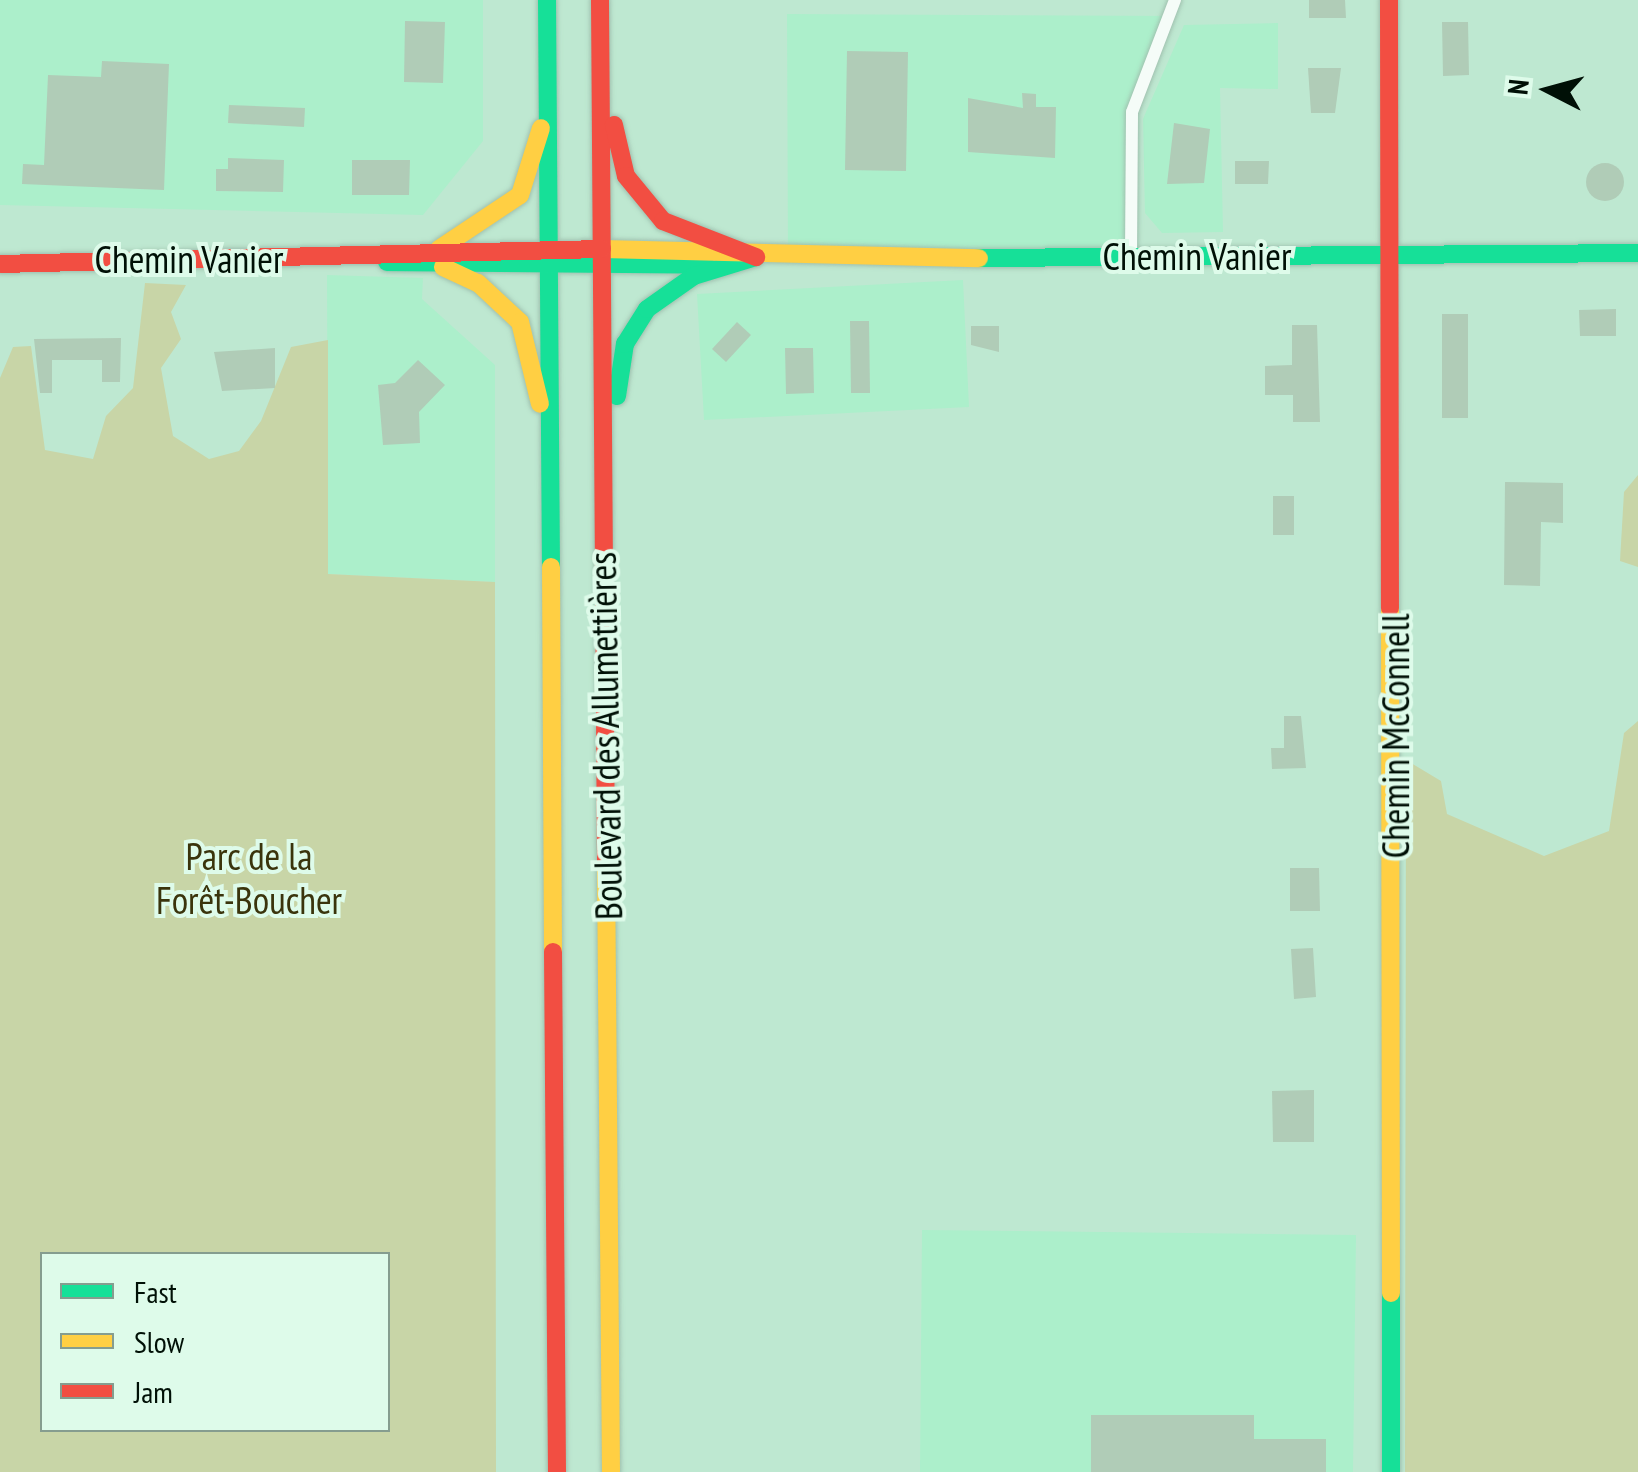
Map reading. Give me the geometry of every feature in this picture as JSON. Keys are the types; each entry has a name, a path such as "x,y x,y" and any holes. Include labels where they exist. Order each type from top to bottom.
{"main road":[{"name":"Boulevard des Allumettières","path":"547,0 552,247 557,1472"},
{"name":"Boulevard des Allumettières","path":"600,0 611,1472"},
{"name":"Chemin McConnell","path":"1389,0 1391,1472"},
{"path":"602,66 634,190 689,236 756,257"},
{"path":"550,80 520,195 441,258 494,295 528,339 553,519"},
{"name":"Chemin Vanier","path":"0,252 21,258 358,259 441,258 604,246 756,257 1638,252"},
{"path":"603,525 631,330 674,287 756,257"},
{"name":"Chemin Vanier","path":"441,258 552,270 756,257"},
{"name":"Chemin Vanier","path":"0,264 21,258"}],"street":[{"path":"1131,256 1132,112 1172,26 1174,0"}],"shaded area":[{"path":"0,0 483,0 483,141 423,215 0,205"},
{"path":"787,14 1174,16 1138,90 1131,256 788,257"},
{"path":"1278,23 1278,89 1220,88 1223,232 1162,233 1145,213 1143,119 1184,25"},
{"path":"327,275 423,278 422,299 495,365 495,582 328,574"},
{"path":"963,280 969,407 704,420 697,294"},
{"path":"922,1230 1356,1235 1353,1472 920,1472"}],"green space":[{"name":"Parc de la Forêt-Boucher","path":"145,283 186,285 171,312 181,339 161,368 173,436 209,459 239,451 261,421 291,347 328,340 328,574 495,582 496,1472 0,1472 0,378 13,347 31,346 45,450 93,459 106,416 133,388"},
{"path":"1638,475 1638,567 1620,561 1624,492"},
{"path":"1638,721 1638,1472 1405,1472 1406,760 1441,781 1447,814 1544,856 1609,831 1624,733"}],"building":[{"path":"1309,0 1345,0 1346,18 1309,18"},
{"path":"405,21 445,22 443,83 404,82"},
{"path":"1442,22 1468,22 1469,75 1443,76"},
{"path":"847,51 908,52 906,171 845,170"},
{"path":"102,61 169,64 164,190 22,184 23,164 44,165 48,75 101,77"},
{"path":"1308,68 1341,68 1335,113 1311,113"},
{"path":"1022,93 1036,94 1036,107 1056,107 1055,158 968,152 968,98 1023,108"},
{"path":"229,105 305,108 304,127 228,123"},
{"path":"1174,123 1210,129 1204,183 1167,184"},
{"path":"228,158 284,160 283,192 216,191 216,169 228,169"},
{"path":"352,160 410,160 409,195 352,195"},
{"path":"1235,161 1269,161 1268,184 1235,184"},
{"path":"1605,163 1619,168 1624,182 1619,196 1605,201 1591,196 1586,182 1591,168"},
{"path":"1616,309 1616,336 1580,336 1579,310"},
{"path":"1442,314 1468,314 1468,418 1442,418"},
{"path":"850,321 869,321 870,393 851,393"},
{"path":"737,322 751,335 726,362 712,349"},
{"path":"1292,325 1317,325 1320,422 1293,422 1293,395 1265,395 1265,366 1292,365"},
{"path":"971,326 999,326 999,352 971,345"},
{"path":"121,338 120,382 102,382 102,360 52,360 52,393 40,393 34,339"},
{"path":"275,348 275,388 222,391 214,352"},
{"path":"785,348 813,348 814,393 786,394"},
{"path":"418,360 445,385 419,412 420,443 383,445 378,385 395,383"},
{"path":"1505,482 1563,483 1563,523 1541,522 1540,586 1504,585"},
{"path":"1273,496 1294,496 1294,535 1273,535"},
{"path":"1284,716 1301,716 1306,768 1272,769 1271,748 1284,748"},
{"path":"1290,868 1319,868 1320,911 1290,911"},
{"path":"1313,948 1316,997 1294,999 1291,949"},
{"path":"1314,1090 1314,1142 1273,1142 1272,1091"},
{"path":"1091,1415 1254,1415 1254,1439 1326,1439 1326,1472 1091,1472"}],"traffic: fast":[{"path":"547,0 551,567"},
{"path":"979,258 1638,253"},
{"path":"617,396 625,344 647,309 694,276 756,257"},
{"path":"387,262 706,265"},
{"path":"1391,1293 1391,1472"}],"traffic: slow":[{"path":"439,249 520,195 541,128"},
{"path":"602,249 979,258"},
{"path":"443,267 478,283 520,322 540,404"},
{"path":"551,567 553,952"},
{"path":"1390,608 1391,1293"},
{"path":"606,864 611,1472"}],"traffic: jam":[{"path":"600,0 606,864"},
{"path":"1389,0 1390,608"},
{"path":"614,125 626,176 663,221 756,257"},
{"path":"0,264 602,249"},
{"path":"553,952 557,1472"}]}
